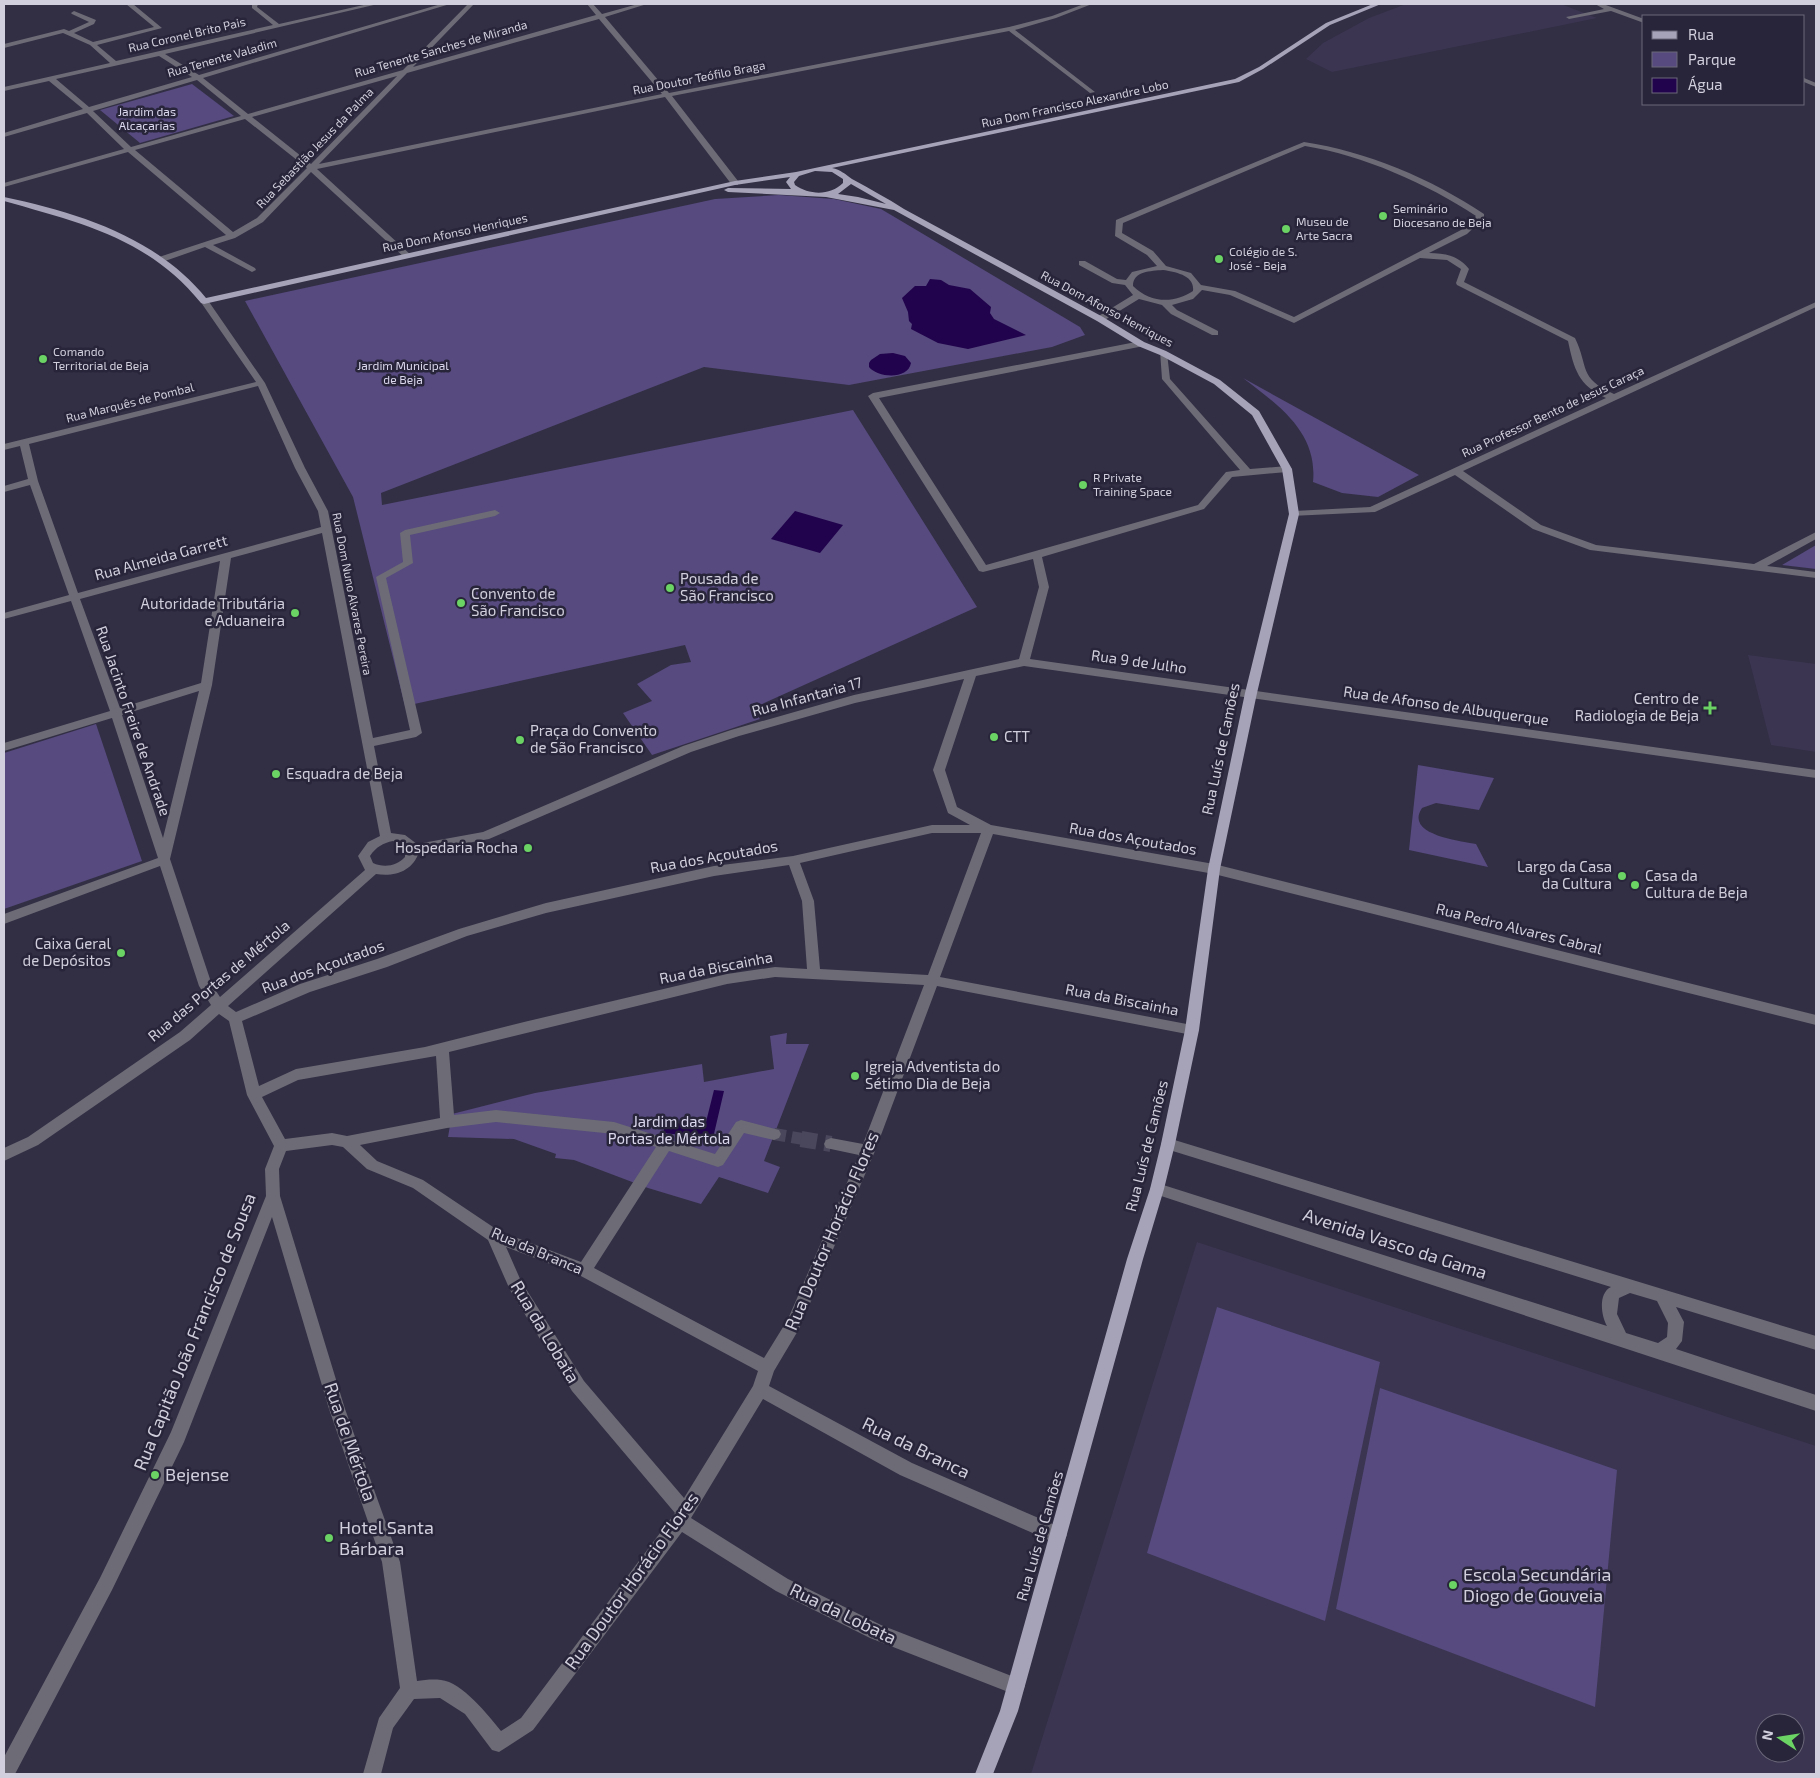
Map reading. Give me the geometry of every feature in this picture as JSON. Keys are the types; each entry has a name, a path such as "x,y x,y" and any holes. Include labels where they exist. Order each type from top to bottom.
{"main road":[{"name":"Rua Dom Francisco Alexandre Lobo","path":"796,174 1238,81 1328,24 1378,4"},
{"path":"823,194 832,193 844,187 852,163"},
{"name":"Rua Dom Afonso Henriques","path":"815,169 836,171 878,195 901,211 1100,319 1141,344 1163,353 1217,382 1256,413 1288,469 1294,514"},
{"path":"796,174 790,182 791,186 801,192"},
{"name":"Rua Dom Afonso Henriques","path":"204,301 712,190 735,183 796,174"},
{"name":"Rua Dom Afonso Henriques","path":"712,190 823,194"},
{"path":"823,194 858,199 901,211"},
{"path":"4,199 93,226 148,251 162,259 204,301"},
{"name":"Rua Luís de Camões","path":"984,1774 1009,1711 1157,1189 1192,1030 1214,869 1251,693 1294,514"}],"street":[{"path":"92,44 158,28 129,4"},
{"path":"255,4 254,7 278,26"},
{"name":"Rua Coronel Brito Pais","path":"4,88 375,4"},
{"name":"Rua Tenente Valadim","path":"4,135 447,4"},
{"name":"Rua Sebastião Jesus da Palma","path":"162,259 232,236 260,220 471,4"},
{"path":"590,4 667,95 735,183"},
{"name":"Rua Tenente Sanches de Miranda","path":"130,150 644,4"},
{"name":"Rua Doutor Teófilo Braga","path":"311,168 667,95 1010,29 1054,17 1089,4"},
{"path":"1598,4 1642,20"},
{"path":"1569,17 1612,9"},
{"path":"69,33 92,23 93,20 74,13"},
{"path":"1010,29 1092,92"},
{"path":"4,46 64,31 92,44 114,63"},
{"path":"159,53 197,78 311,168 408,256"},
{"path":"50,78 87,109 130,150 232,236"},
{"path":"1128,283 1136,273 1153,269 1163,268 1184,272 1191,277 1198,287 1232,293 1294,320 1464,232 1481,216 1453,197 1361,156 1332,148 1304,144 1119,222 1118,234 1150,254 1163,268"},
{"path":"4,186 130,150"},
{"path":"208,245 252,270"},
{"path":"1418,256 1447,256 1460,262 1465,269 1460,283 1572,340 1581,376 1597,391 1614,398"},
{"path":"1082,263 1114,281 1128,283"},
{"path":"1128,283 1132,292 1138,296 1165,303 1192,297 1197,292 1198,287"},
{"path":"1100,319 1138,296"},
{"name":"Rua Dom Nuno Alvares Pereira","path":"204,301 261,383 300,468 323,511 386,838"},
{"path":"1165,303 1174,312 1215,333"},
{"name":"Rua Professor Bento de Jesus Caraça","path":"1294,514 1372,510 1816,304"},
{"path":"1141,344 873,396 983,568 1037,555 1201,507 1230,474 1288,469"},
{"path":"1163,353 1166,378 1246,472"},
{"name":"Rua Marquês de Pombal","path":"4,447 261,383"},
{"name":"Rua Jacinto Freire de Andrade","path":"24,442 32,481 116,713 206,986 219,1006"},
{"path":"1456,471 1537,527 1594,548 1816,575"},
{"path":"4,489 32,481"},
{"path":"369,743 416,732 381,577 408,563 405,532 495,513"},
{"name":"Rua Almeida Garrett","path":"4,616 326,529"},
{"path":"1755,568 1816,535"},
{"path":"1024,662 1044,586 1037,555"},
{"path":"4,918 164,860 206,685 226,556"},
{"name":"Rua 9 de Julho","path":"1024,662 1251,693"},
{"name":"Rua Infantaria 17","path":"413,849 485,836 687,749 735,733 854,699 1024,662"},
{"path":"971,674 939,770 952,810 989,829"},
{"path":"4,747 206,685"},
{"name":"Rua de Afonso de Albuquerque","path":"1251,693 1816,774"},
{"name":"Rua dos Açoutados","path":"235,1018 305,988 382,963 464,932 528,914 632,888 714,871 793,860 932,829 989,829 1214,869"},
{"name":"Rua Doutor Horácio Flores","path":"409,1690 442,1689 471,1708 499,1743 527,1724 682,1517 760,1389 767,1368 794,1324 868,1152 989,829"},
{"path":"386,838 401,838 411,844 413,849 409,861 396,870 380,872 373,870 365,862 367,850 372,845 386,838"},
{"path":"793,860 808,902 814,973"},
{"name":"Rua Pedro Alvares Cabral","path":"1214,869 1816,1020"},
{"name":"Rua das Portas de Mértola","path":"4,1155 34,1141 185,1036 373,870"},
{"name":"Rua da Biscainha","path":"254,1096 296,1075 442,1049 524,1027 727,979 775,972 932,980 1192,1030"},
{"path":"219,1006 235,1018 254,1096 281,1146 332,1139 347,1142 447,1122 496,1116 614,1128 718,1161 741,1126 774,1134"},
{"path":"442,1049 447,1122"},
{"name":"Rua da Branca","path":"347,1142 372,1165 418,1184 494,1236 584,1270 767,1368"},
{"path":"831,1144 868,1152"},
{"name":"Avenida Vasco da Gama","path":"1168,1144 1816,1343"},
{"path":"584,1270 665,1145"},
{"name":"Rua Capitão João Francisco de Sousa","path":"5,1774 106,1584 178,1436 273,1196 272,1169 281,1146"},
{"name":"Avenida Vasco da Gama","path":"1157,1189 1816,1403"},
{"name":"Rua de Mértola","path":"273,1196 338,1409 391,1562 409,1690"},
{"name":"Rua da Lobata","path":"494,1236 515,1285 578,1386 682,1517 782,1584 876,1632 1016,1686"},
{"path":"1620,1338 1609,1315 1612,1294 1630,1285"},
{"path":"1659,1351 1674,1341 1676,1322 1662,1296"},
{"name":"Rua da Branca","path":"760,1389 906,1469 1058,1536"},
{"path":"372,1774 384,1724 409,1690"}],"shaded area":[{"path":"1406,4 1561,4 1597,18 1332,72 1306,59 1323,43 1369,18"},
{"path":"1748,655 1816,664 1816,752 1771,745"},
{"name":"Escola Secundária Diogo de Gouveia","path":"1197,1242 1816,1446 1816,1774 1031,1774"}],"green space":[{"name":"Jardim das Alcaçarias","path":"192,84 234,116 140,143 100,110"},
{"name":"Jardim Municipal de Beja","path":"779,195 834,199 881,209 1080,327 1085,335 1052,347 849,385 704,367 381,493 382,505 853,410 977,607 751,709 760,719 652,755 623,713 652,701 637,684 671,665 691,662 685,645 405,706 353,497 245,301 715,199"},
{"path":"1243,378 1419,475 1378,497 1342,493 1313,482 1313,464 1309,448 1302,434 1282,410"},
{"path":"1816,545 1816,569 1782,565"},
{"path":"96,724 142,861 4,909 4,753"},
{"path":"1418,765 1494,778 1479,810 1436,803 1422,808 1419,817 1421,825 1437,835 1476,844 1488,867 1409,850"},
{"name":"Jardim das Portas de Mértola","path":"787,1033 786,1044 809,1044 764,1161 780,1167 768,1193 719,1177 701,1204 648,1188 574,1160 555,1158 556,1154 514,1139 448,1137 452,1114 535,1093 702,1064 704,1082 774,1069 770,1036"},
{"path":"1217,1307 1380,1362 1325,1621 1147,1553"},
{"path":"1380,1388 1617,1470 1595,1707 1336,1609"}],"water":[{"path":"930,279 941,280 949,285 970,289 991,307 990,313 994,319 1026,335 968,349 938,343 911,329 912,324 909,321 908,312 902,298 915,286 926,286"},
{"path":"893,353 905,356 911,363 909,369 899,375 892,376 873,371 869,367 871,360 880,354"},
{"path":"795,511 843,525 820,553 771,539"},
{"path":"714,1090 724,1091 713,1138 663,1133 666,1122 705,1126"}],"tunnel":[{"path":"774,1134 809,1140"},
{"path":"801,1139 831,1144"}],"place":[{"name":"Seminário Diocesano de Beja","path":"1383,216"},
{"name":"Museu de Arte Sacra","path":"1286,229"},
{"name":"Colégio de S. José - Beja","path":"1219,259"},
{"name":"Comando Territorial de Beja","path":"43,359"},
{"name":"R Private Training Space","path":"1083,485"},
{"name":"Pousada de São Francisco","path":"670,588"},
{"name":"Convento de São Francisco","path":"461,603"},
{"name":"Autoridade Tributária e Aduaneira","path":"295,613"},
{"name":"Centro de Radiologia de Beja","path":"1710,708"},
{"name":"CTT","path":"994,737"},
{"name":"Praça do Convento de São Francisco","path":"520,740"},
{"name":"Esquadra de Beja","path":"276,774"},
{"name":"Hospedaria Rocha","path":"528,848"},
{"name":"Largo da Casa da Cultura","path":"1622,876"},
{"name":"Casa da Cultura de Beja","path":"1635,885"},
{"name":"Caixa Geral de Depósitos","path":"121,953"},
{"name":"Igreja Adventista do Sétimo Dia de Beja","path":"855,1076"},
{"name":"Bejense","path":"155,1475"},
{"name":"Hotel Santa Bárbara","path":"329,1538"},
{"name":"Escola Secundária Diogo de Gouveia","path":"1453,1585"}]}
